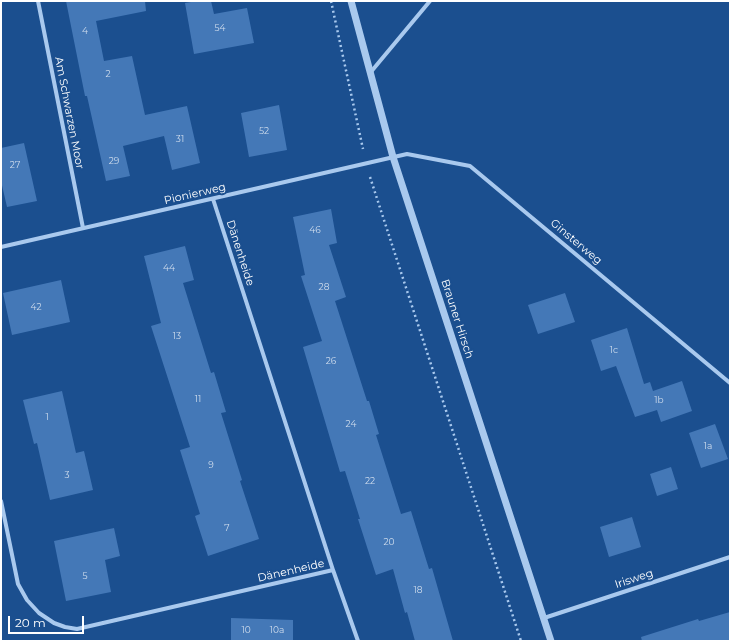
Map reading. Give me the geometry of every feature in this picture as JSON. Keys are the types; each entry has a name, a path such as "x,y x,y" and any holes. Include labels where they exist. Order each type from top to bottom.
{"street":[{"name":"Am Schwarzen Moor","path":"38,1 83,228"},
{"name":"Brauner Hirsch","path":"351,1 392,157 552,641"},
{"path":"369,73 430,1"},
{"name":"Ginsterweg","path":"392,157 407,154 470,166 730,383"},
{"name":"Pionierweg","path":"1,247 392,157"},
{"name":"Dänenheide","path":"1,501 18,584 21,590 27,600 39,612 54,623 65,627 77,629 333,570 213,199"},
{"name":"Irisweg","path":"544,618 730,557"},
{"path":"333,570 358,641"}],"path":[{"path":"331,1 366,164 521,641"}],"building":[{"path":"66,1 145,1 146,11 96,21 104,61 132,56 145,115 187,106 200,163 172,170 164,136 123,146 130,176 106,181 87,96 85,96"},
{"path":"211,1 214,14 247,8 254,43 194,54 185,3"},
{"path":"279,105 287,150 249,157 241,113"},
{"path":"24,143 37,201 7,207 1,181 1,148"},
{"path":"331,209 337,243 329,245 346,297 335,301 367,401 369,401 379,434 376,435 401,514 411,511 429,569 432,568 453,641 415,641 407,612 405,613 393,569 376,575 358,519 360,519 345,471 340,472 303,347 322,341 301,276 305,275 293,217"},
{"path":"185,246 194,280 183,283 211,373 214,372 226,412 221,413 242,480 240,481 259,539 208,556 195,516 200,514 180,450 190,447 151,326 161,323 144,256"},
{"path":"61,280 70,322 12,335 3,293"},
{"path":"565,293 575,322 538,334 528,305"},
{"path":"627,328 644,384 650,382 653,391 682,381 692,411 661,422 657,410 635,417 616,366 601,371 591,340"},
{"path":"62,391 76,453 84,451 93,490 50,500 37,443 34,444 23,400"},
{"path":"715,424 728,459 701,468 689,433"},
{"path":"671,467 678,489 657,496 650,474"},
{"path":"632,517 641,547 609,557 600,527"},
{"path":"114,528 120,556 105,560 111,592 66,601 54,541"},
{"path":"730,612 730,641 642,641 641,637 698,619 699,621"},
{"path":"231,618 293,620 293,641 231,641"}]}
